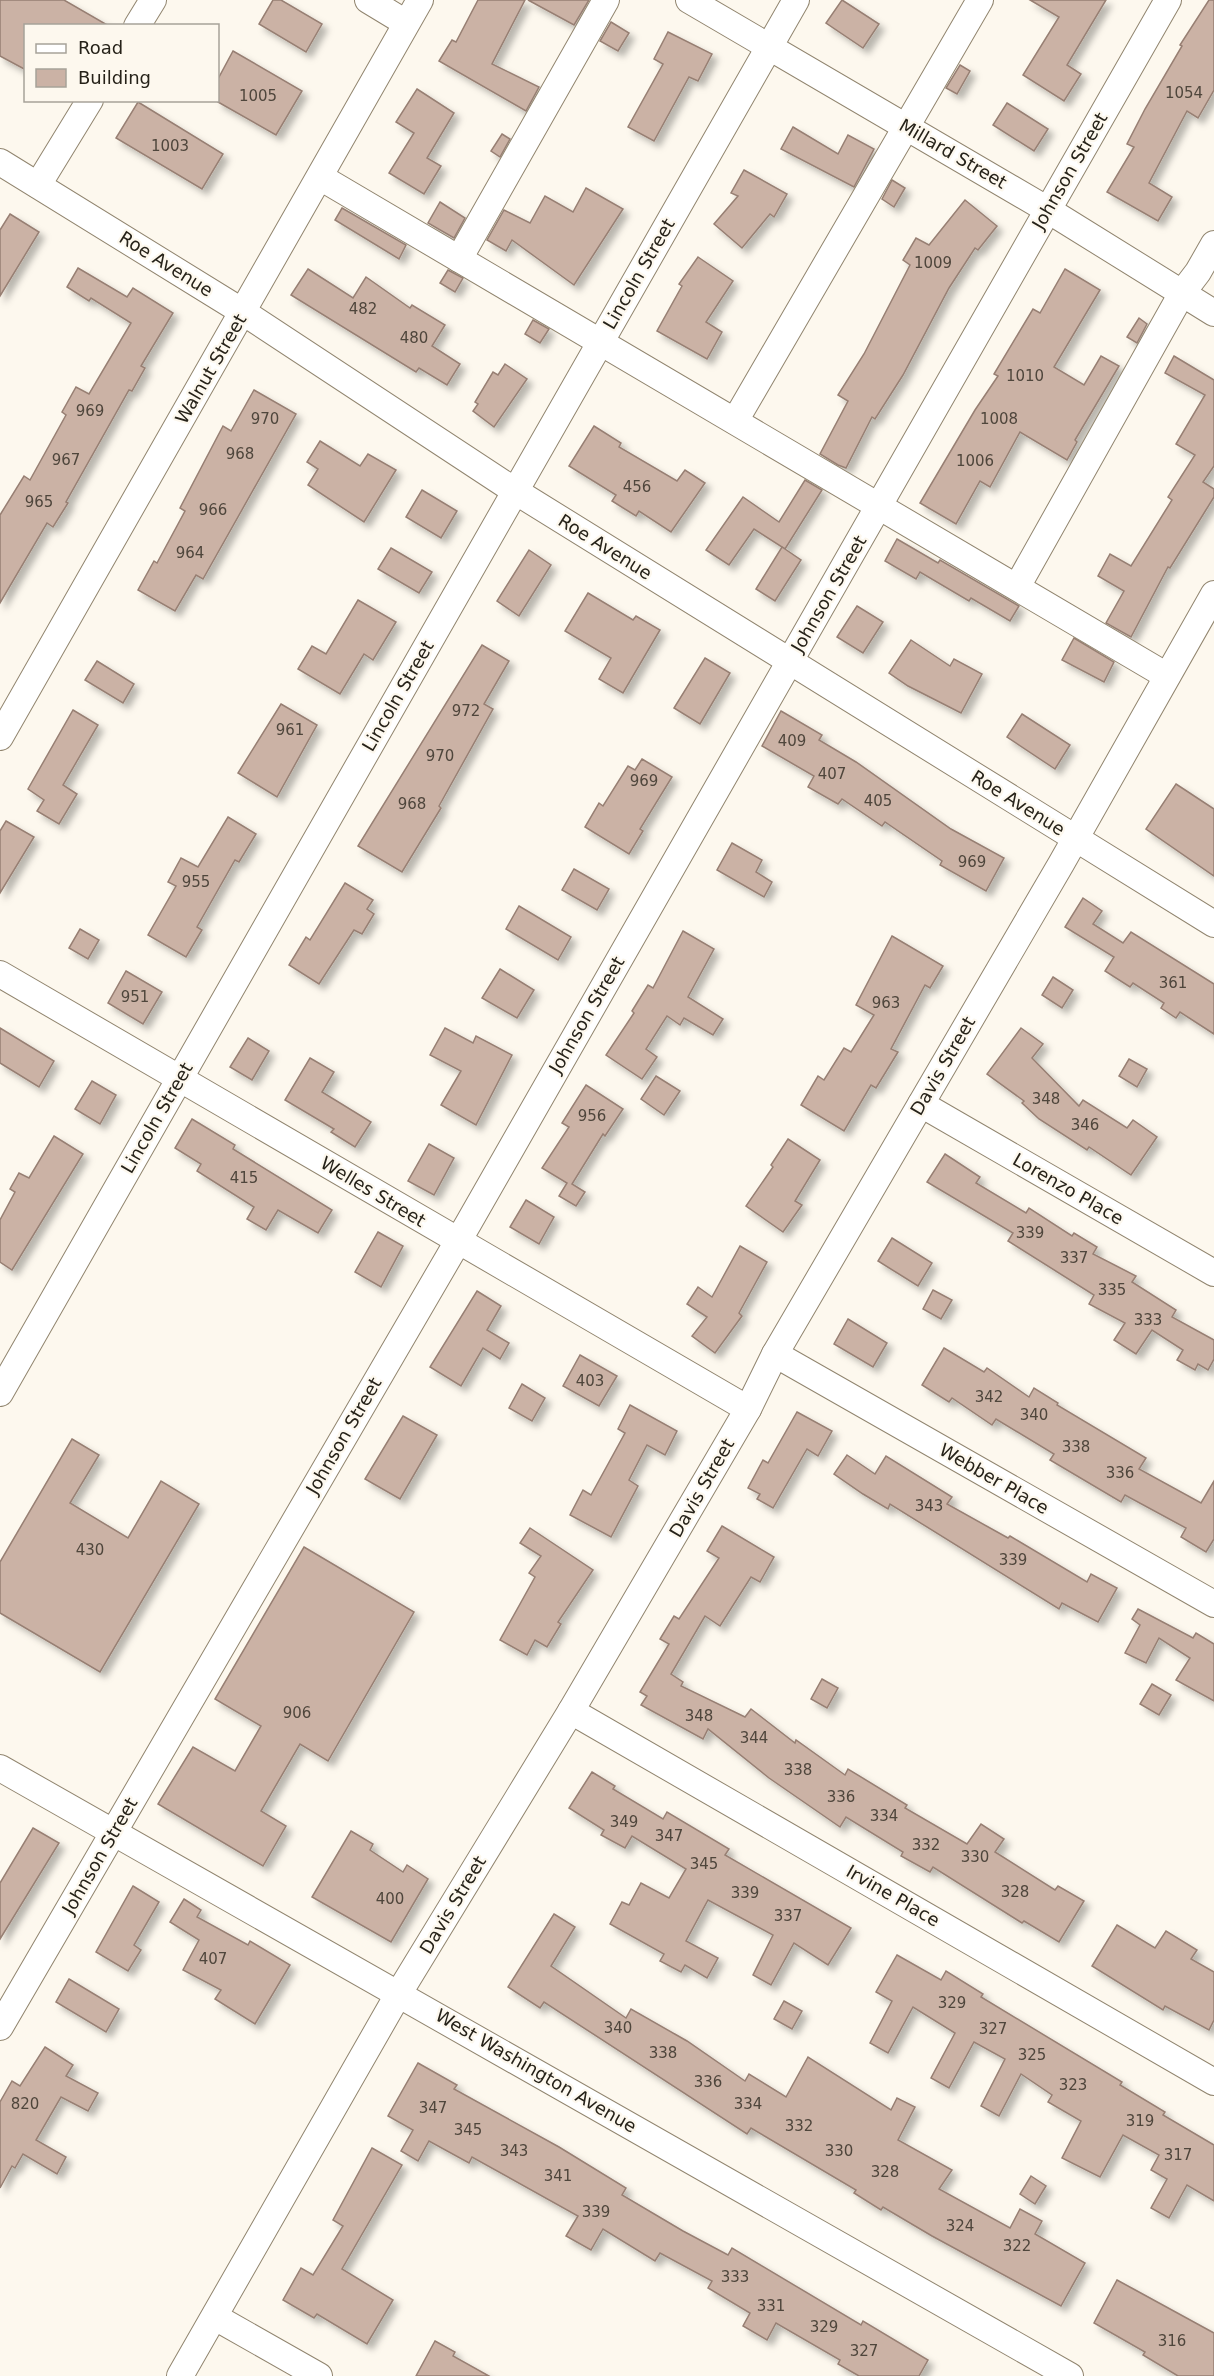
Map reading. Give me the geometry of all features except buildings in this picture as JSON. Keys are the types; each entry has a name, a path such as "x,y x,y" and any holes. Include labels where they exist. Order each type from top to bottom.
{"street":[{"path":"368,0 406,23"},
{"name":"Walnut Street","path":"0,737 420,0"},
{"path":"459,259 606,0"},
{"name":"Millard Street","path":"689,0 1048,210 1214,313"},
{"name":"Lincoln Street","path":"0,1393 796,0"},
{"path":"735,421 980,0"},
{"name":"Johnson Street","path":"0,2027 457,1242 1168,0"},
{"path":"38,185 89,102"},
{"name":"Roe Avenue","path":"0,162 243,312 515,491 1214,924"},
{"path":"320,177 1167,676"},
{"path":"1017,587 1182,292 1198,272 1214,244"},
{"name":"Davis Street","path":"180,2376 399,1993 571,1711 747,1409 775,1354 1214,594"},
{"name":"Welles Street","path":"0,974 747,1409"},
{"name":"Lorenzo Place","path":"921,1104 1214,1273"},
{"name":"Webber Place","path":"775,1354 1214,1604"},
{"name":"Irvine Place","path":"571,1711 1214,2082"},
{"name":"West Washington Avenue","path":"0,1768 112,1834 399,1993 1070,2376"},
{"path":"215,2317 318,2376"}]}
